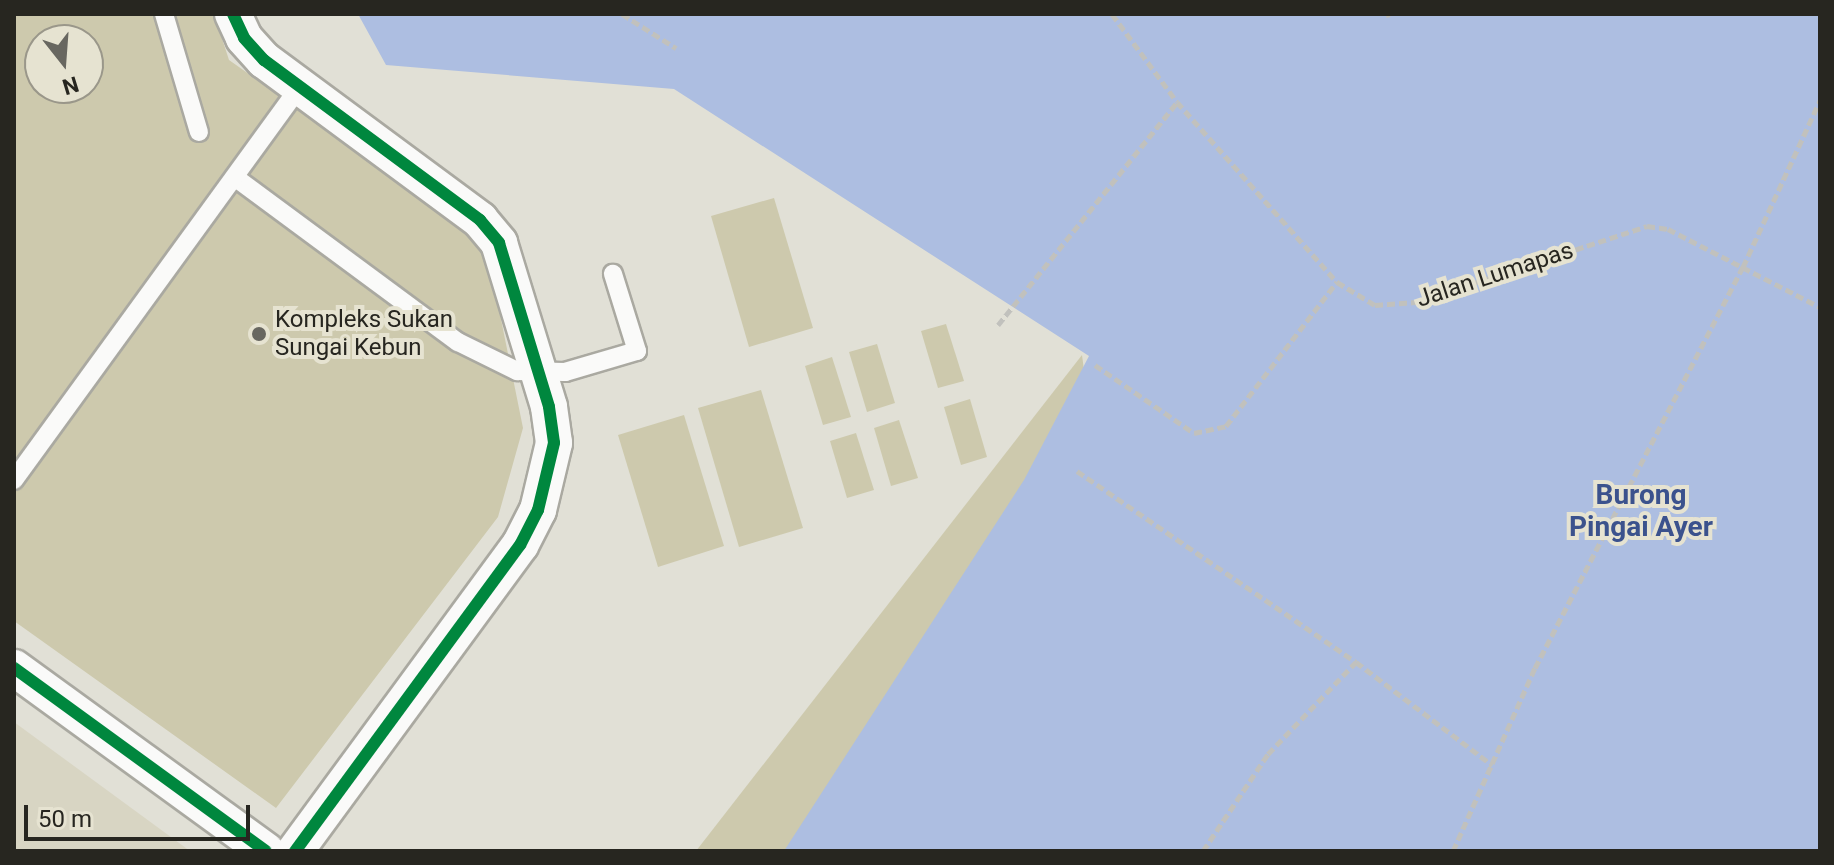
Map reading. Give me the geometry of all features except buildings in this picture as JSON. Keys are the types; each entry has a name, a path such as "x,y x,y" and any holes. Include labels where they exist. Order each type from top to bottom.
{"street":[{"path":"233,14 244,38 300,87 489,232 511,274 540,374 554,443 549,476 526,534 295,851"},
{"path":"14,668 266,851"}],"lane":[{"path":"164,14 199,132"},
{"path":"14,480 300,87"},
{"path":"236,178 458,342 517,371 540,374 582,368 637,351 613,274"}],"path":[{"path":"622,14 676,48"},
{"path":"1453,851 1535,668 1743,267 1820,100"},
{"path":"998,325 1177,102"},
{"path":"1095,365 1194,433 1226,426 1337,282"},
{"path":"1077,471 1356,662 1492,765"},
{"path":"1203,851 1268,754 1356,662"}],"shaded area":[{"name":"Kompleks Sukan Sungai Kebun","path":"14,14 214,14 229,60 485,240 523,428 498,517 276,808 14,621"},
{"path":"774,198 813,328 749,347 711,216"},
{"path":"946,324 964,381 938,388 921,331"},
{"path":"877,344 895,403 867,412 849,352"},
{"path":"1082,355 1094,446 849,851 696,851"},
{"path":"832,357 851,417 823,425 805,366"},
{"path":"761,390 803,528 739,547 698,408"},
{"path":"970,399 987,457 961,465 944,407"},
{"path":"684,415 724,546 658,567 618,435"},
{"path":"899,420 918,478 891,486 874,428"},
{"path":"856,433 874,490 847,498 830,441"},
{"path":"14,722 190,851 14,851"}],"water":[{"path":"358,14 1820,14 1820,851 784,851 1024,480 1089,356 674,89 386,65"}],"cycle path":[{"path":"233,14 244,38 264,60 480,220 499,243 549,407 554,443 538,510 520,545 295,851"},
{"path":"14,668 266,851"}],"place":[{"name":"Kompleks Sukan Sungai Kebun","path":"259,334"}],"district":[{"name":"Burong Pingai Ayer","path":"1641,511"}]}
